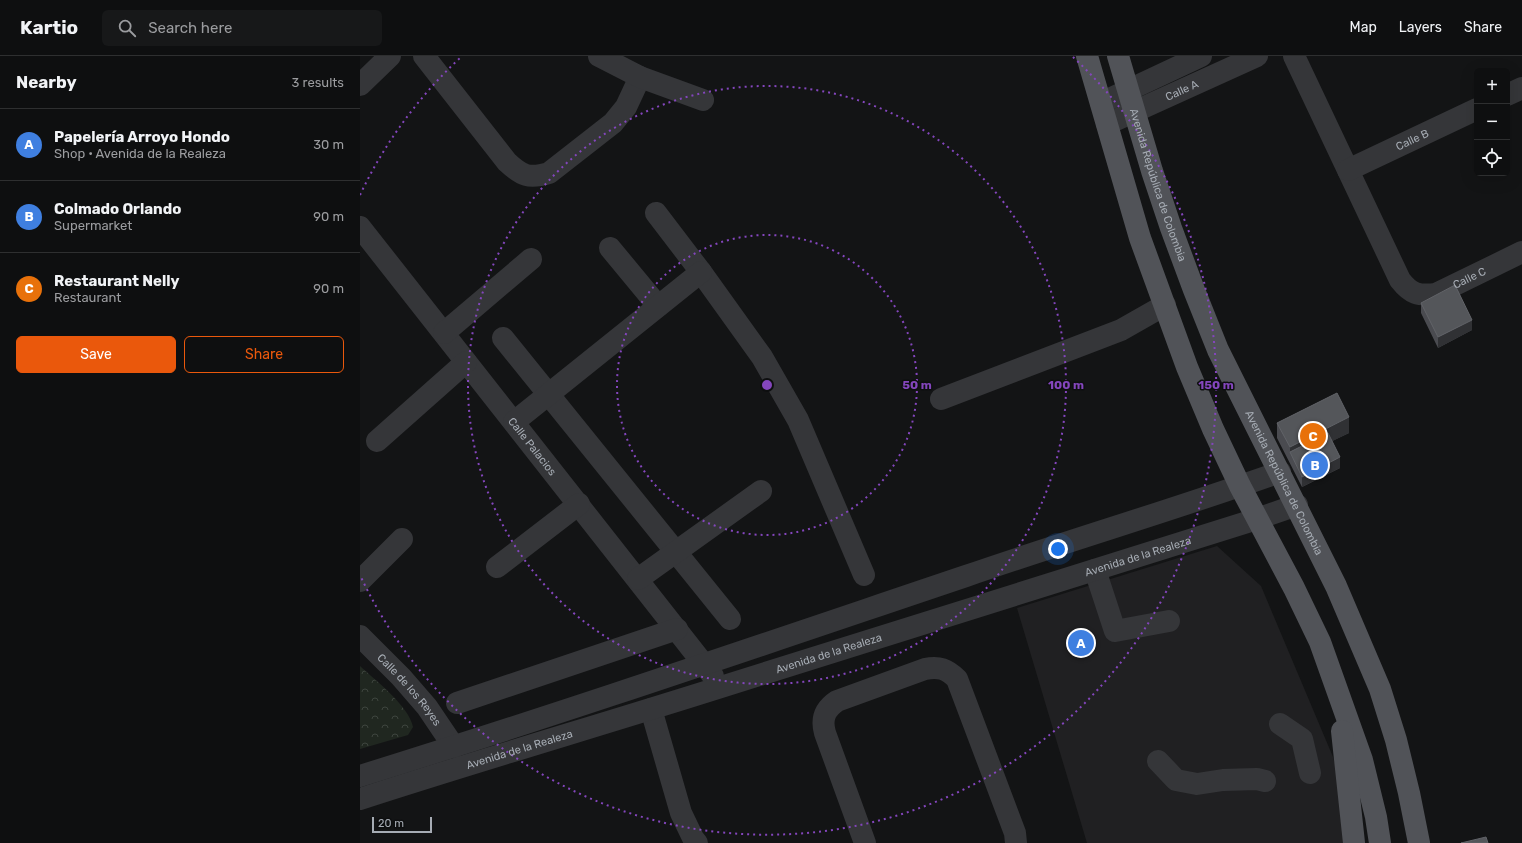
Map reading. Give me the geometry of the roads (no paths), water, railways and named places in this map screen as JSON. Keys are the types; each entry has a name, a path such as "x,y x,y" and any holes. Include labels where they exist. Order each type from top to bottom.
{"main road":[{"path":"1087,56 1140,238 1187,367 1213,429 1240,486 1294,588 1320,642 1362,760 1376,817 1380,843"},
{"name":"Avenida República de Colombia","path":"1118,56 1134,112 1171,228 1218,350 1297,505 1336,586 1380,689 1396,740 1419,843"},
{"path":"1339,694 1354,843"}],"street":[{"path":"360,85 390,56"},
{"path":"424,56 507,162 518,172 528,176 538,176 549,173 613,123 626,107 640,77"},
{"path":"599,56 640,77 704,100"},
{"name":"Calle A","path":"1101,103 1202,56"},
{"name":"Calle A","path":"1107,124 1257,56"},
{"path":"1294,56 1348,170"},
{"path":"1510,94 1522,88"},
{"name":"Calle B","path":"1348,170 1474,110"},
{"name":"Calle C","path":"1348,170 1400,280 1406,288 1414,293 1425,295 1436,294 1522,252"},
{"path":"656,213 701,272 762,357 798,420 864,575"},
{"name":"Calle Palacios","path":"360,227 705,664 721,687"},
{"path":"610,248 658,306"},
{"path":"444,333 531,260"},
{"path":"514,422 701,272"},
{"path":"941,399 1120,330 1165,305"},
{"path":"503,338 730,619"},
{"path":"377,441 466,362"},
{"name":"Avenida de la Realeza","path":"360,776 454,747 1280,472"},
{"path":"638,579 761,491"},
{"path":"498,567 579,504"},
{"name":"Avenida de la Realeza","path":"360,799 464,765 651,709 1095,570 1297,505"},
{"path":"360,581 402,539"},
{"path":"1095,570 1115,631 1169,621"},
{"path":"457,703 677,629"},
{"name":"Calle de los Reyes","path":"360,636 401,677 427,707 454,747"},
{"path":"865,843 825,733 823,726 826,711 837,701 934,667 943,668 951,672 957,679 1015,833 1016,843"},
{"path":"651,709 681,813 697,843"},
{"path":"1280,724 1302,739 1310,772"},
{"path":"1158,761 1176,780 1197,784 1223,780 1257,779 1265,781"}],"place":[{"name":"Restaurant Nelly","path":"1313,436"},
{"name":"Colmado Orlando","path":"1315,465"},
{"name":"Papelería Arroyo Hondo","path":"1081,643"}]}
